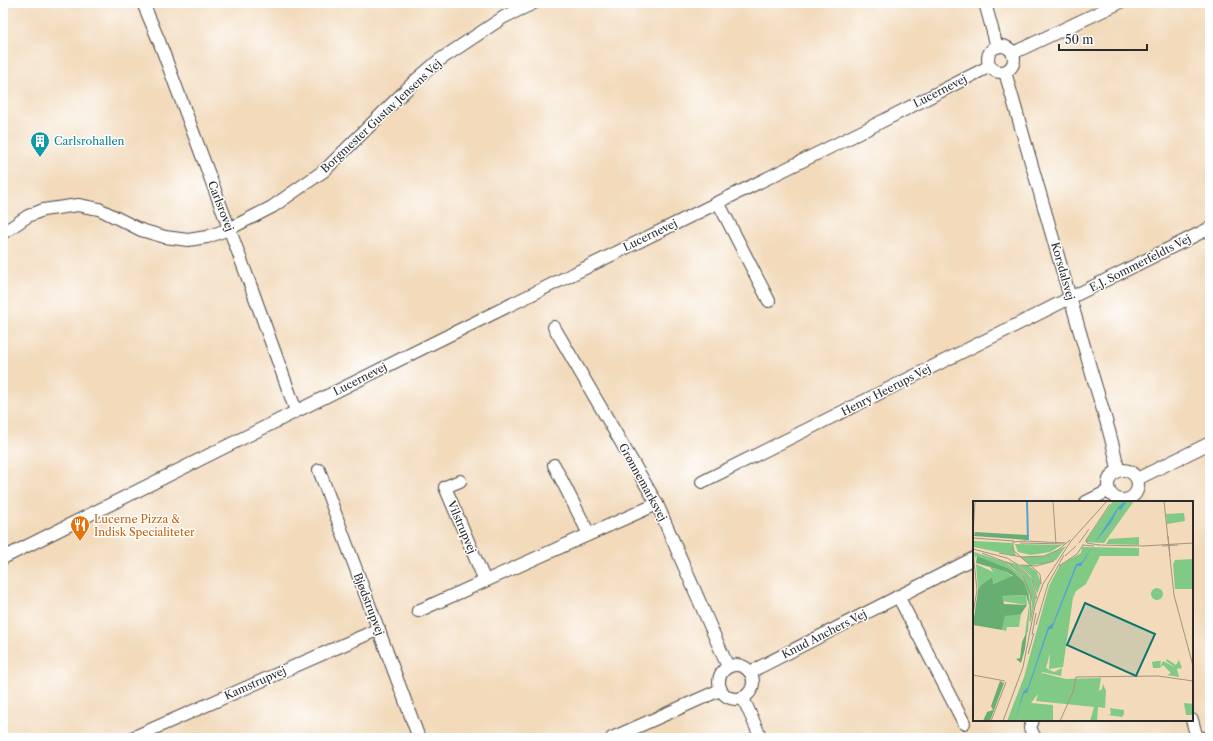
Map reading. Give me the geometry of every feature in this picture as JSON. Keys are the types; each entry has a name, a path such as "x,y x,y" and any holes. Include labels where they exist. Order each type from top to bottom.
{"street":[{"name":"Carlsrovej","path":"143,3 159,41 296,411"},
{"name":"Borgmester Gustav Jensens Vej","path":"3,233 28,216 43,210 78,205 99,209 141,230 165,237 188,240 207,237 229,229 272,207 325,170 416,80 438,61 504,17 534,3"},
{"path":"985,3 997,47"},
{"path":"1013,53 1119,3"},
{"path":"997,47 1006,47 1013,53 1015,58 1013,67 1005,72 999,73 990,66 988,57 990,52 997,47"},
{"name":"Lucernevej","path":"3,558 990,66"},
{"name":"Korsdalsvej","path":"1005,72 1071,297 1110,435 1118,470"},
{"path":"718,202 769,301"},
{"name":"E.J. Sommerfeldts Vej","path":"1071,297 1210,228"},
{"name":"Henry Heerups Vej","path":"702,482 1071,297"},
{"name":"Grønnemarksvej","path":"554,327 657,504 728,667"},
{"path":"1137,479 1210,443"},
{"path":"554,465 589,534"},
{"name":"Bjødstrupvej","path":"319,470 419,738"},
{"path":"1118,470 1129,471 1134,474 1137,479 1138,485 1135,495 1126,501 1115,499 1108,491 1107,485 1109,478 1118,470"},
{"name":"Vilstrupvej","path":"460,481 445,487 485,581"},
{"path":"1088,501 1108,491"},
{"path":"418,611 657,504"},
{"name":"Knud Anchers Vej","path":"750,672 973,558"},
{"path":"898,596 964,723"},
{"name":"Kamstrupvej","path":"132,738 379,629"},
{"path":"740,665 750,672 753,677 752,689 743,698 737,700 730,699 720,690 718,683 720,677 723,671 728,667 740,665"},
{"path":"612,738 720,690"},
{"path":"743,698 761,738"},
{"path":"1034,721 1030,728 1035,738"},
{"path":"1192,721 1197,738"},
{"path":"1205,738 1210,736"}],"place":[{"name":"Carlsrohallen","path":"40,158"},
{"name":"Lucerne Pizza & Indisk Specialiteter","path":"80,542"}]}
